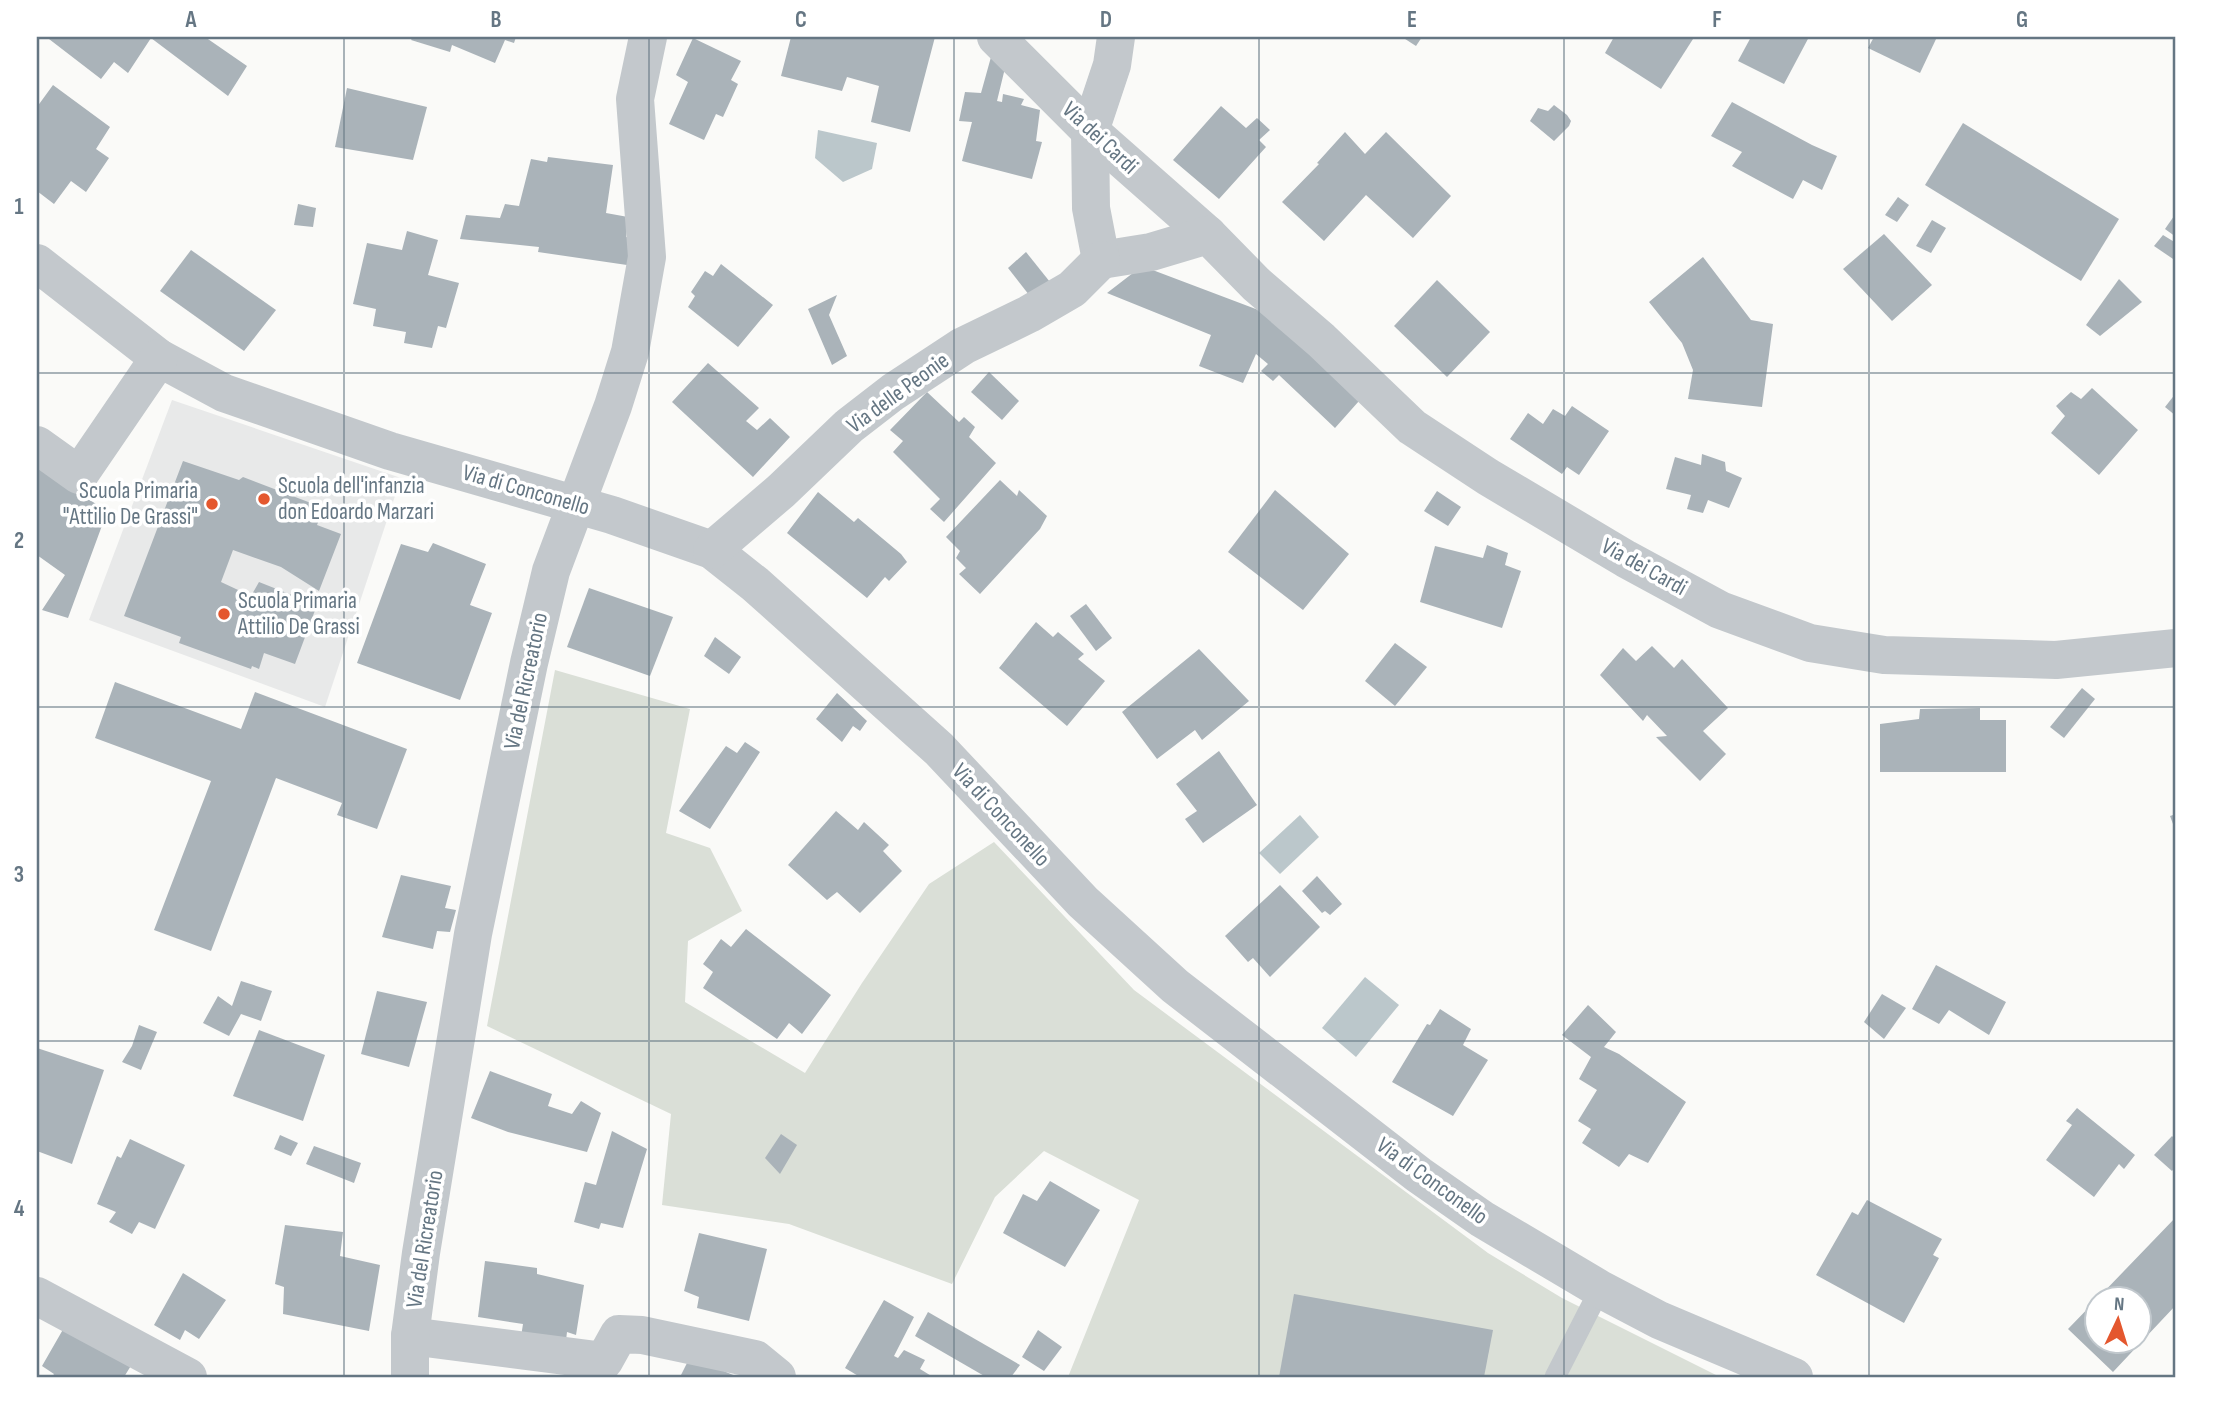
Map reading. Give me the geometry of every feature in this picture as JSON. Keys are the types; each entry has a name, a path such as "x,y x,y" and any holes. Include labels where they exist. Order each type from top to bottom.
{"street":[{"name":"Via del Ricreatorio","path":"410,1377 410,1335 421,1253 473,934 528,663 551,571 613,406 630,352 646,257 635,99 648,37"},
{"name":"Via dei Cardi","path":"996,37 1090,131 1208,235 1256,284 1321,340 1412,427 1489,477 1626,559 1720,610 1810,643 1884,654 2056,660 2176,648"},
{"path":"1116,37 1112,65 1090,131 1091,208 1101,260 1151,252 1208,235"},
{"name":"Via delle Peonie","path":"712,550 781,491 849,426 893,392 963,346 1029,314 1072,289 1101,260"},
{"name":"Via di Conconello","path":"37,263 159,358 224,393 390,451 575,503 712,550 755,584 940,748 1083,902 1175,986 1419,1175 1482,1219 1600,1289 1659,1320 1794,1377"},
{"path":"37,445 79,475 159,358"},
{"path":"37,1296 188,1377"},
{"name":"Via del Ricreatorio","path":"410,1335 604,1361 619,1334 642,1335 755,1359 777,1377"}],"lane":[{"path":"1555,1377 1600,1289"}],"shaded area":[{"path":"818,130 877,143 872,169 843,182 815,158"},
{"path":"172,400 401,478 325,707 89,620"},
{"path":"555,670 690,709 666,833 710,848 742,911 688,941 685,1002 805,1073 929,884 994,842 1134,990 1488,1253 1562,1298 1720,1377 1068,1377 1139,1200 1044,1151 995,1197 952,1284 789,1224 662,1205 671,1114 487,1026"},
{"path":"1300,815 1319,837 1280,874 1259,853"},
{"path":"1365,977 1399,1005 1356,1057 1322,1028"}],"building":[{"path":"205,37 247,66 228,96 151,38 128,73 114,62 101,79 49,39"},
{"path":"413,37 516,37 514,43 505,40 495,63 452,45 450,52 411,40"},
{"path":"791,37 935,37 910,132 871,122 879,86 847,77 842,91 781,76"},
{"path":"1402,37 1422,37 1416,46"},
{"path":"1614,37 1693,39 1661,89 1605,53"},
{"path":"1751,37 1809,37 1784,84 1738,61"},
{"path":"1874,37 1937,37 1920,73 1868,48"},
{"path":"693,38 741,61 731,80 738,84 723,117 716,114 704,140 669,124 688,82 676,75"},
{"path":"991,57 1005,68 997,101 1002,102 1003,94 1024,99 1021,105 1040,110 1036,141 1042,142 1032,179 962,161 972,122 959,121 965,92 981,93"},
{"path":"53,85 110,127 96,149 109,158 86,192 71,181 54,204 37,191 37,107"},
{"path":"347,88 427,107 413,160 335,147"},
{"path":"1732,102 1837,156 1822,190 1803,180 1793,199 1732,166 1742,152 1711,136"},
{"path":"1554,105 1571,121 1554,141 1530,121 1538,108 1548,111"},
{"path":"1221,106 1246,128 1257,118 1270,130 1259,140 1266,147 1219,199 1173,160"},
{"path":"1963,123 2119,219 2081,281 1925,185"},
{"path":"1345,132 1365,154 1386,132 1451,196 1413,238 1366,195 1324,241 1282,202"},
{"path":"548,157 613,165 606,213 628,217 626,237 633,238 627,265 538,252 539,247 460,239 466,215 500,218 505,204 519,206 531,159 547,162"},
{"path":"1898,197 1909,205 1897,222 1885,215"},
{"path":"298,204 316,208 313,227 294,225"},
{"path":"2174,216 2176,218 2176,237 2165,229"},
{"path":"1932,220 1946,228 1931,253 1916,246"},
{"path":"407,231 438,240 428,275 459,283 446,328 438,326 432,348 404,343 406,332 373,326 376,309 353,304 367,243 402,250"},
{"path":"1884,234 1932,285 1892,321 1843,269"},
{"path":"2163,235 2176,243 2176,261 2154,246"},
{"path":"191,250 276,310 244,351 160,291"},
{"path":"1026,252 1054,287 1033,300 1008,268"},
{"path":"1703,257 1751,320 1773,324 1762,407 1688,399 1693,370 1682,343 1649,302"},
{"path":"721,264 773,305 738,347 688,307 695,296 691,292 705,271 713,276"},
{"path":"1142,266 1269,314 1359,401 1335,428 1279,375 1273,381 1261,371 1268,364 1256,354 1243,383 1199,366 1211,335 1107,293"},
{"path":"2119,279 2142,302 2100,336 2086,325"},
{"path":"1437,280 1490,332 1447,377 1394,326"},
{"path":"837,295 829,315 847,356 832,365 808,309"},
{"path":"708,363 759,408 746,421 757,430 770,418 790,437 753,477 672,402"},
{"path":"989,372 1019,401 1002,420 971,392"},
{"path":"2092,388 2138,430 2099,475 2051,433 2065,416 2056,406 2071,392 2081,399"},
{"path":"927,392 959,422 964,417 975,427 969,437 996,463 944,522 930,509 940,499 893,452 903,441 890,430"},
{"path":"2176,393 2176,416 2165,407"},
{"path":"1572,406 1609,431 1579,475 1567,467 1562,474 1510,439 1528,413 1543,424 1553,409 1565,416"},
{"path":"1702,454 1725,462 1726,471 1742,478 1729,508 1708,500 1703,513 1687,509 1691,495 1666,489 1675,457 1701,465"},
{"path":"183,461 239,480 243,477 324,508 317,525 341,534 319,591 281,567 233,550 221,582 251,596 259,582 317,605 295,664 264,653 259,669 252,666 251,669 179,643 181,637 124,616"},
{"path":"37,462 107,512 68,618 42,610 65,575 37,555"},
{"path":"1000,480 1017,496 1019,490 1047,516 1040,529 980,594 959,574 966,568 956,558 960,551 946,537"},
{"path":"1275,490 1349,554 1303,610 1228,552"},
{"path":"1437,491 1461,507 1448,526 1424,511"},
{"path":"818,492 854,522 858,518 907,562 889,581 885,577 867,598 787,533"},
{"path":"433,543 486,564 470,605 492,613 460,700 357,663 401,544 428,552"},
{"path":"1487,545 1508,553 1505,565 1521,571 1502,628 1420,602 1435,546 1483,558"},
{"path":"589,588 673,617 650,676 567,647"},
{"path":"1086,604 1112,638 1096,651 1070,616"},
{"path":"1036,622 1053,637 1058,632 1084,654 1078,659 1105,681 1067,726 999,668"},
{"path":"715,637 741,657 729,674 704,656"},
{"path":"1395,643 1427,667 1395,706 1365,681"},
{"path":"1652,646 1674,668 1682,659 1728,708 1703,731 1726,754 1700,781 1656,737 1667,736 1647,715 1643,721 1600,675 1623,648 1636,661"},
{"path":"1199,649 1249,701 1202,740 1195,730 1157,759 1122,712"},
{"path":"115,682 241,729 255,692 407,749 377,829 337,815 342,803 276,778 211,951 154,930 211,781 95,738"},
{"path":"2082,688 2095,699 2064,738 2050,727"},
{"path":"837,693 867,721 860,731 853,726 842,742 816,719"},
{"path":"1980,708 1980,720 2006,720 2006,772 1880,772 1880,724 1919,719 1920,709"},
{"path":"745,742 760,752 710,829 679,811 726,746 737,753"},
{"path":"1219,751 1257,805 1203,843 1185,819 1197,811 1176,784"},
{"path":"836,811 858,830 864,822 889,845 883,851 902,871 860,913 837,892 827,900 788,865"},
{"path":"2176,814 2176,832 2170,816"},
{"path":"401,875 451,886 445,908 456,910 450,932 437,931 433,949 382,937"},
{"path":"1317,876 1342,904 1330,915 1325,911 1322,913 1302,891"},
{"path":"1280,885 1320,927 1270,977 1253,958 1248,962 1225,936"},
{"path":"746,929 831,995 802,1034 789,1023 777,1039 703,988 713,972 703,964 721,939 731,947"},
{"path":"1936,965 2006,1002 1989,1035 1949,1010 1939,1024 1912,1009"},
{"path":"241,981 272,991 261,1021 241,1014 229,1036 203,1023 218,996 232,1006"},
{"path":"377,991 427,1002 409,1067 361,1054"},
{"path":"1882,994 1906,1008 1884,1039 1864,1022"},
{"path":"1588,1005 1616,1032 1604,1047 1619,1054 1686,1102 1648,1163 1629,1154 1619,1167 1582,1143 1591,1129 1578,1121 1597,1090 1579,1079 1591,1057 1562,1035"},
{"path":"1440,1009 1471,1029 1463,1045 1488,1060 1453,1116 1392,1082 1427,1024 1430,1025"},
{"path":"139,1025 157,1032 141,1070 122,1062 132,1046"},
{"path":"259,1030 325,1055 303,1121 233,1096"},
{"path":"37,1048 104,1070 72,1164 37,1151"},
{"path":"490,1071 552,1094 548,1106 572,1114 581,1101 601,1113 587,1152 508,1132 471,1118"},
{"path":"2077,1108 2135,1155 2124,1169 2119,1164 2094,1197 2046,1160 2072,1125 2066,1121"},
{"path":"612,1131 647,1149 623,1228 601,1223 599,1229 574,1222 585,1182 596,1185"},
{"path":"781,1134 797,1145 780,1174 765,1158"},
{"path":"280,1135 298,1143 291,1156 274,1149"},
{"path":"2172,1136 2176,1140 2176,1166 2172,1171 2154,1155"},
{"path":"130,1139 185,1165 155,1229 139,1222 132,1234 109,1222 116,1212 97,1204 117,1156 121,1158"},
{"path":"314,1146 361,1163 354,1183 306,1164"},
{"path":"1050,1181 1100,1210 1065,1267 1003,1233 1023,1194 1037,1201"},
{"path":"1867,1200 1942,1239 1933,1255 1939,1258 1904,1323 1816,1275 1852,1212 1858,1215"},
{"path":"2176,1217 2176,1305 2154,1328 2154,1284 2111,1284"},
{"path":"285,1225 343,1232 340,1256 380,1265 369,1331 283,1314 284,1287 275,1284"},
{"path":"699,1233 767,1249 749,1321 697,1308 699,1297 684,1291"},
{"path":"485,1261 537,1268 537,1274 584,1285 576,1335 567,1332 565,1349 520,1343 523,1324 478,1317"},
{"path":"183,1273 226,1300 199,1339 185,1330 180,1340 154,1325"},
{"path":"1294,1294 1493,1330 1484,1377 1279,1377"},
{"path":"884,1300 914,1317 894,1356 898,1358 904,1350 925,1360 920,1369 933,1377 860,1377 845,1368"},
{"path":"928,1312 1020,1365 1011,1377 986,1377 915,1336"},
{"path":"2084,1312 2084,1344 2068,1329"},
{"path":"65,1326 132,1364 124,1377 52,1377 54,1374 42,1366"},
{"path":"1038,1330 1062,1347 1044,1371 1022,1357"},
{"path":"2094,1354 2130,1354 2113,1372"},
{"path":"690,1357 738,1377 680,1377"}],"place":[{"name":"Scuola dell'infanzia don Edoardo Marzari","path":"264,499"},
{"name":"Scuola Primaria \"Attilio De Grassi\"","path":"212,504"},
{"name":"Scuola Primaria Attilio De Grassi","path":"224,614"}]}
